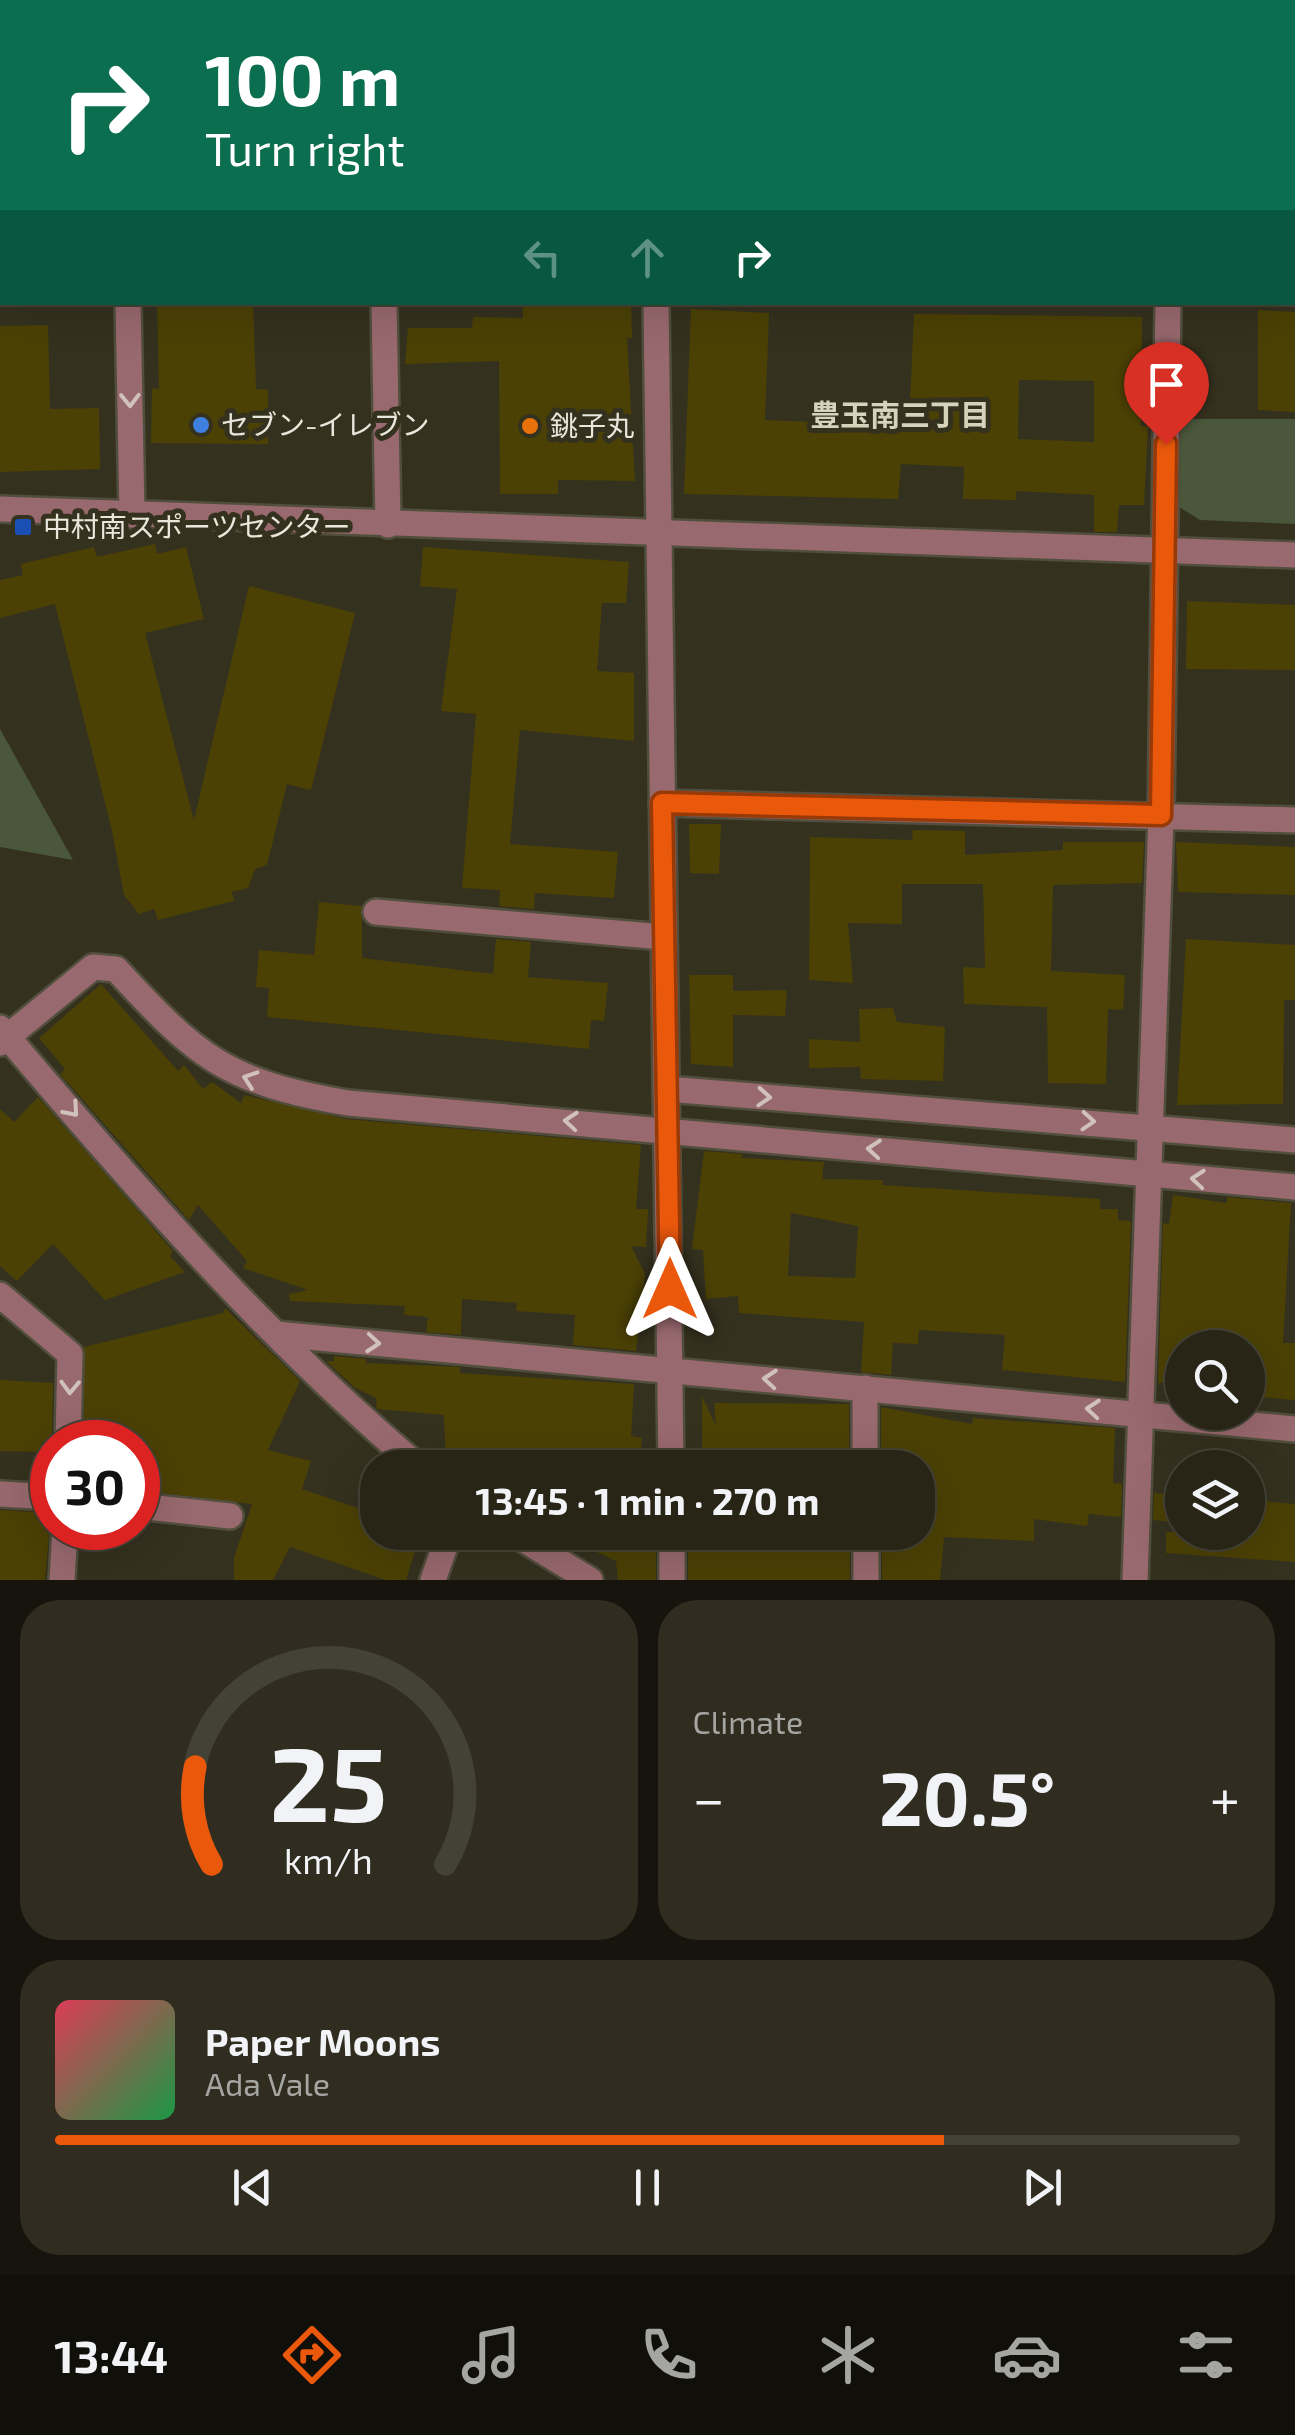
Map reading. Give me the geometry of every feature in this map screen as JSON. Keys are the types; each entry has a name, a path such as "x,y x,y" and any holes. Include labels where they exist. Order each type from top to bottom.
{"street":[{"path":"128,305 132,515"},
{"path":"384,305 388,525"},
{"path":"656,305 671,1450"},
{"path":"1136,1580 1161,815 1168,305"},
{"path":"0,509 1295,555"},
{"path":"662,803 1295,820"},
{"path":"376,912 662,937"},
{"path":"399,1450 324,1386 276,1334 261,1324 2,1036 93,967 116,969 178,1037 228,1071 294,1094 348,1103 1295,1187"},
{"path":"667,1090 1295,1140"},
{"path":"0,1295 70,1354 68,1420"},
{"path":"276,1334 1295,1428"},
{"path":"864,1388 865,1450"},
{"path":"0,1494 30,1496"},
{"path":"160,1508 230,1516"},
{"path":"62,1580 64,1550"},
{"path":"433,1580 444,1550"},
{"path":"541,1550 590,1580"},
{"path":"672,1550 672,1580"},
{"path":"866,1550 866,1580"}],"green space":[{"path":"1181,419 1295,419 1295,524 1200,520 1179,507"},
{"path":"0,729 73,860 0,847"}],"building":[{"path":"157,305 253,305 256,389 268,390 268,444 151,443 152,388 159,389"},
{"path":"523,305 631,305 632,338 627,338 635,481 558,480 558,494 500,494 499,361 405,364 408,328 472,328 473,317 523,318"},
{"path":"691,309 769,313 765,420 909,426 914,314 1142,317 1141,426 1148,426 1144,505 1119,505 1117,532 1094,532 1094,495 1016,491 1016,500 963,499 964,467 901,464 898,499 684,494","holes":["1019,380 1094,381 1094,442 1018,439"]},
{"path":"1258,310 1295,312 1295,412 1258,410"},
{"path":"48,325 50,409 99,408 100,469 0,472 0,326"},
{"path":"155,544 157,554 186,547 204,619 145,633 194,820 249,586 355,613 311,790 287,784 267,865 255,869 248,888 232,892 234,901 158,920 154,909 139,914 124,895 112,831 55,604 0,618 0,580 23,575 21,564 94,547 97,557"},
{"path":"423,547 629,562 626,603 602,603 597,671 634,673 634,741 520,730 510,844 618,852 614,898 535,893 534,909 499,906 500,890 462,888 476,714 441,711 457,589 420,586"},
{"path":"1187,601 1295,605 1295,670 1186,669"},
{"path":"689,824 721,824 719,874 690,873"},
{"path":"913,830 965,831 965,855 1063,850 1063,842 1144,842 1142,883 1053,885 1051,971 1125,975 1123,1010 1108,1009 1106,1084 1048,1083 1047,1007 964,1004 963,967 985,968 983,884 902,884 902,924 848,923 853,983 809,980 810,837 912,840"},
{"path":"1176,842 1295,847 1295,895 1178,892"},
{"path":"319,902 362,906 362,958 493,974 496,939 531,942 528,977 608,983 604,1021 591,1020 589,1049 267,1017 269,988 256,987 259,950 314,955"},
{"path":"1186,939 1295,945 1295,1000 1284,1000 1283,1104 1177,1105"},
{"path":"689,975 733,975 733,991 787,990 785,1016 733,1015 733,1067 691,1064"},
{"path":"101,984 178,1071 184,1065 203,1089 212,1082 241,1103 244,1095 346,1119 641,1145 636,1209 648,1209 646,1247 631,1246 645,1274 636,1351 573,1345 575,1315 516,1311 517,1303 462,1299 461,1335 426,1332 428,1317 404,1315 405,1306 290,1301 289,1294 308,1290 243,1268 247,1261 198,1205 189,1220 60,1074 65,1069 39,1038"},
{"path":"893,1008 897,1022 945,1027 943,1081 861,1079 860,1067 809,1068 809,1039 860,1042 859,1009"},
{"path":"38,1097 173,1251 170,1256 185,1272 105,1300 53,1244 17,1281 0,1266 0,1109 14,1122"},
{"path":"704,1151 742,1154 742,1158 824,1162 822,1179 883,1180 882,1185 1100,1199 1100,1209 1118,1209 1118,1220 1131,1221 1125,1382 1002,1370 1005,1335 919,1330 918,1344 893,1343 891,1375 861,1372 864,1322 739,1313 738,1296 706,1299 703,1250 692,1249","holes":["791,1213 858,1226 855,1278 788,1276"]},
{"path":"1173,1195 1227,1203 1227,1197 1291,1203 1283,1343 1295,1343 1295,1400 1265,1397 1265,1330 1165,1330 1165,1383 1158,1383 1163,1223 1169,1224"},
{"path":"225,1308 300,1381 268,1450 311,1461 302,1489 360,1509 360,1550 415,1550 406,1580 386,1580 290,1547 273,1580 234,1580 234,1558 252,1504 160,1493 160,1420 84,1420 84,1347 223,1313"},
{"path":"334,1356 366,1359 366,1363 460,1367 460,1373 634,1384 631,1436 642,1438 641,1450 445,1450 444,1415 377,1409 376,1398 354,1387 326,1361 334,1361"},
{"path":"0,1380 53,1383 52,1420 30,1420 30,1452 0,1451"},
{"path":"702,1396 716,1426 714,1403 849,1404 849,1450 702,1450"},
{"path":"881,1407 972,1424 973,1418 1115,1428 1113,1483 1122,1484 1121,1517 1089,1514 1087,1526 1034,1519 1034,1541 944,1537 940,1580 882,1580 882,1550 935,1550 935,1450 881,1450"},
{"path":"1154,1493 1165,1494 1165,1521 1153,1520"},
{"path":"1265,1501 1295,1504 1295,1562 1166,1553 1265,1550"},
{"path":"0,1510 30,1512 30,1550 48,1550 45,1580 0,1580"},
{"path":"593,1550 656,1550 656,1580 618,1580 616,1561"},
{"path":"688,1550 850,1550 850,1580 688,1580"}],"place":[{"name":"セブン-イレブン","path":"201,425"},
{"name":"銚子丸","path":"530,426"},
{"name":"中村南スポーツセンター","path":"23,527"}],"district":[{"name":"豊玉南三丁目","path":"900,416"}],"route":[{"path":"670,1289 662,803 1161,815 1166,444"}]}
